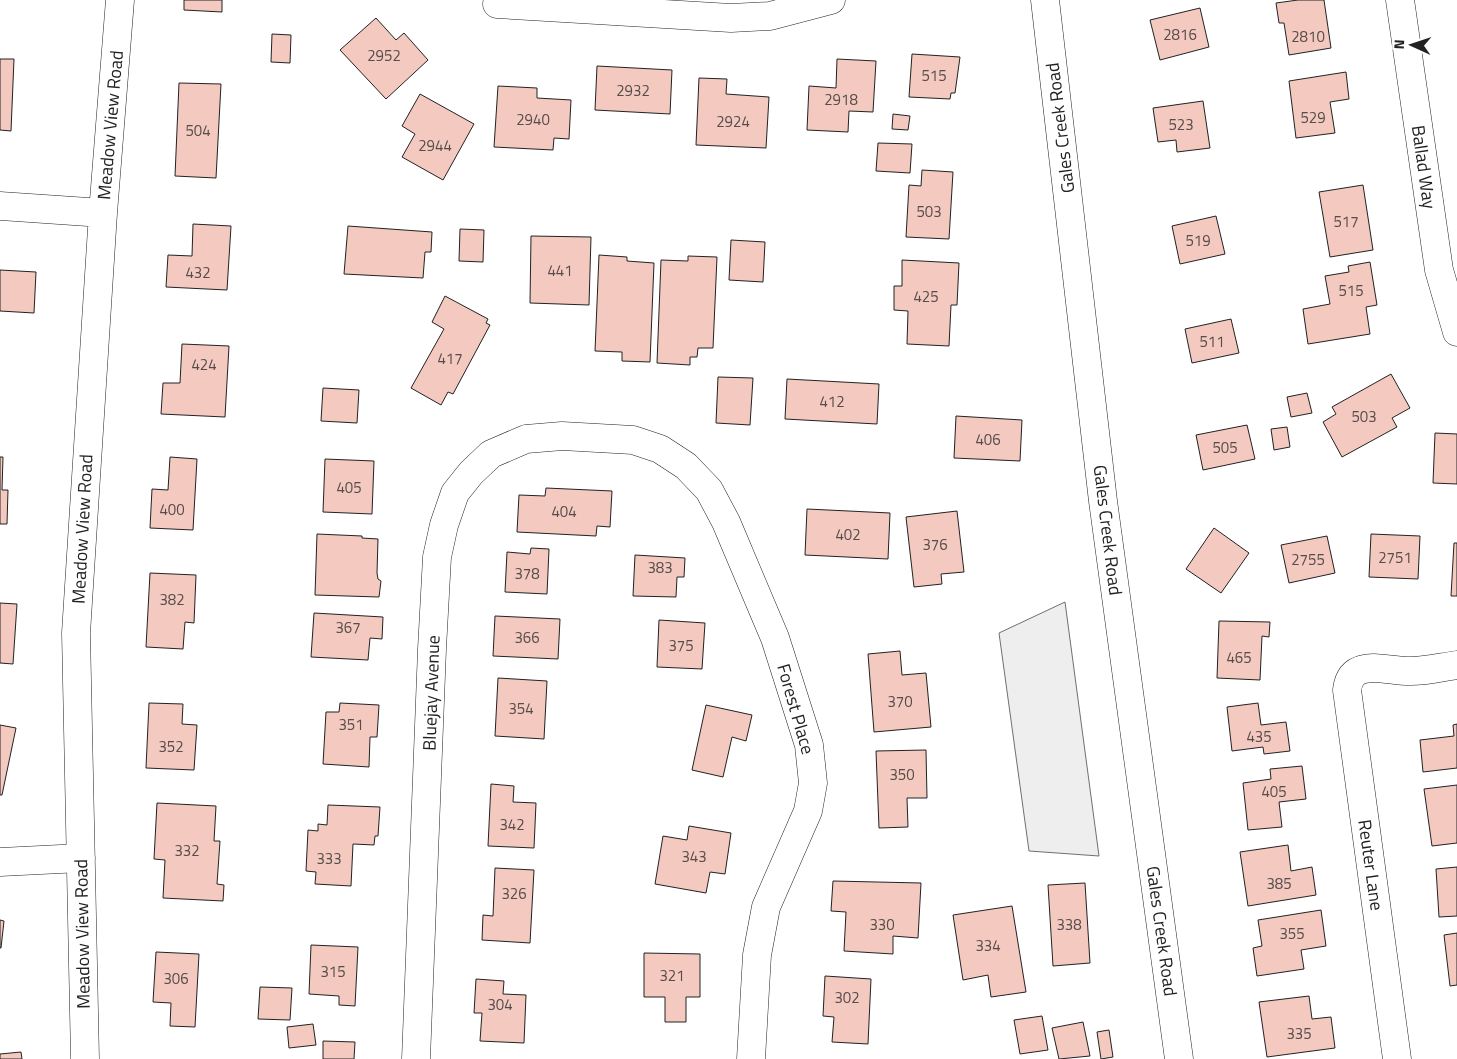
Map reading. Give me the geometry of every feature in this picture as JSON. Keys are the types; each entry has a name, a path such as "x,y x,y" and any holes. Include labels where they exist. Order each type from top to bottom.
{"street":[{"name":"Meadow View Road","path":"85,1059 76,633 102,213 120,0"},
{"path":"497,4 731,18 770,16 831,0"},
{"name":"Gales Creek Road","path":"1045,0 1104,510 1179,1059"},
{"name":"Ballad Way","path":"1400,0 1439,270 1457,332"},
{"path":"0,206 102,213"},
{"name":"Bluejay Avenue","path":"416,1059 433,631 437,557 444,525 455,493 471,473 491,454 526,439 562,436 599,437"},
{"name":"Forest Place","path":"599,437 633,440 660,449 686,466 709,490 726,522 775,638 809,745 813,783 808,811 766,908 757,955 751,1059"},
{"name":"Reuter Lane","path":"1397,1059 1347,690 1353,673 1374,667 1412,672 1457,665"},
{"path":"0,862 81,858"}],"shaded area":[{"path":"1065,602 1099,856 1029,851 999,633"}],"building":[{"path":"184,0 222,0 222,12 184,10"},
{"path":"1298,0 1324,0 1331,48 1289,55 1284,23 1279,23 1276,3"},
{"path":"1200,8 1209,47 1160,60 1150,20"},
{"path":"376,18 396,40 404,33 428,60 386,99 340,50"},
{"path":"272,34 291,35 290,63 271,62"},
{"path":"912,54 960,57 955,93 951,93 950,99 909,97"},
{"path":"0,59 14,59 11,131 0,130"},
{"path":"837,59 876,61 873,112 849,111 848,132 807,130 809,86 836,88"},
{"path":"597,66 672,70 670,114 595,110"},
{"path":"1346,72 1349,99 1330,102 1335,133 1296,138 1289,81"},
{"path":"699,78 727,79 726,94 769,97 766,148 696,145"},
{"path":"179,83 221,84 216,178 175,176"},
{"path":"498,86 537,88 537,98 571,100 569,139 554,138 553,150 494,147"},
{"path":"420,94 474,124 443,180 402,157 415,134 402,126"},
{"path":"1203,101 1210,148 1177,152 1176,140 1158,142 1153,108"},
{"path":"893,114 910,116 908,130 892,129"},
{"path":"878,143 912,144 910,173 876,171"},
{"path":"922,170 953,172 949,239 906,237 909,185 921,186"},
{"path":"1363,185 1373,250 1330,257 1319,192"},
{"path":"1216,216 1225,254 1180,264 1172,226"},
{"path":"193,224 231,226 227,290 166,287 168,255 192,256"},
{"path":"348,226 432,232 431,252 425,252 423,278 344,274"},
{"path":"460,229 484,230 483,262 459,261"},
{"path":"531,236 591,237 589,305 530,303"},
{"path":"731,240 765,242 763,282 729,280"},
{"path":"599,255 627,257 627,261 654,263 650,362 622,361 622,352 595,351"},
{"path":"688,256 717,257 713,348 698,348 697,357 690,357 690,365 657,363 661,260 688,261"},
{"path":"902,260 959,263 957,305 951,305 949,346 907,344 908,311 894,310 894,286 902,286"},
{"path":"1370,262 1377,305 1366,307 1370,334 1308,344 1303,309 1330,304 1325,276 1349,272 1348,266"},
{"path":"0,270 36,272 34,313 0,311"},
{"path":"445,296 488,319 486,323 490,325 453,394 448,392 441,405 411,388 444,329 432,322"},
{"path":"1231,319 1239,353 1192,363 1185,329"},
{"path":"182,344 229,346 225,417 161,414 163,383 180,383"},
{"path":"1391,374 1410,408 1392,418 1397,427 1342,457 1323,422 1336,414 1332,407"},
{"path":"718,377 753,378 750,425 716,423"},
{"path":"787,379 879,384 877,424 785,419"},
{"path":"323,388 359,390 357,423 321,421"},
{"path":"1307,393 1312,413 1291,417 1287,397"},
{"path":"956,416 1022,420 1020,461 954,458"},
{"path":"1247,425 1255,459 1203,470 1196,435"},
{"path":"1287,427 1290,447 1274,450 1271,429"},
{"path":"1435,433 1457,434 1457,484 1433,483"},
{"path":"0,457 3,457 2,490 8,490 7,524 0,524"},
{"path":"170,457 197,459 193,530 150,528 152,489 168,490"},
{"path":"325,459 374,461 372,514 323,512"},
{"path":"546,488 612,491 610,527 597,526 596,536 517,532 519,495 545,496"},
{"path":"807,509 890,513 888,559 805,555"},
{"path":"957,511 964,572 941,574 942,584 914,587 906,517"},
{"path":"1214,528 1249,553 1221,593 1186,569"},
{"path":"317,534 362,536 362,538 378,539 377,573 378,579 381,581 379,597 315,595"},
{"path":"1371,534 1420,536 1418,579 1369,577"},
{"path":"1327,536 1335,573 1289,583 1281,545"},
{"path":"1454,543 1457,543 1457,596 1451,596"},
{"path":"531,548 549,549 547,594 505,592 507,552 530,554"},
{"path":"635,555 685,558 684,577 677,577 676,597 633,596"},
{"path":"150,573 196,575 194,623 185,622 183,649 146,647"},
{"path":"0,603 17,604 13,664 0,663"},
{"path":"314,613 383,617 382,639 370,638 368,660 311,657"},
{"path":"495,616 560,619 558,659 493,656"},
{"path":"659,620 705,623 702,669 657,667"},
{"path":"1219,621 1270,622 1269,637 1262,636 1260,680 1217,678"},
{"path":"900,651 902,675 926,673 931,727 874,732 868,654"},
{"path":"498,678 547,681 544,739 495,736"},
{"path":"149,703 183,704 182,724 197,725 194,770 146,768"},
{"path":"340,703 379,705 377,737 370,737 369,767 323,764 326,712 339,712"},
{"path":"1258,703 1261,725 1286,722 1290,751 1264,754 1263,747 1232,751 1227,707"},
{"path":"706,705 752,715 746,741 732,737 723,777 692,770"},
{"path":"1457,724 1457,768 1423,772 1420,740 1454,736 1453,725"},
{"path":"0,725 16,728 2,795 0,795"},
{"path":"926,750 927,798 907,798 908,827 879,828 876,751"},
{"path":"1302,766 1306,799 1279,802 1282,827 1248,830 1243,783 1271,779 1270,769"},
{"path":"491,784 514,786 513,802 536,803 534,848 488,846"},
{"path":"1457,785 1457,843 1432,846 1424,789"},
{"path":"157,803 216,806 214,841 220,841 217,884 224,885 223,901 163,898 165,860 154,859"},
{"path":"328,805 380,807 378,836 375,836 374,845 353,844 351,886 315,884 316,872 306,871 308,830 318,831 318,824 327,825"},
{"path":"689,826 731,833 725,874 710,872 706,893 655,884 663,836 687,840"},
{"path":"1288,845 1291,871 1312,867 1316,895 1248,906 1240,852"},
{"path":"1457,867 1457,916 1439,917 1436,869"},
{"path":"495,868 534,870 530,943 482,940 483,915 493,916"},
{"path":"833,881 921,883 918,938 893,936 893,954 844,951 846,912 831,911"},
{"path":"1085,883 1090,963 1053,966 1048,885"},
{"path":"1012,906 1026,992 991,997 988,975 963,980 953,915"},
{"path":"1321,910 1326,946 1301,950 1304,969 1257,976 1253,948 1262,946 1258,920"},
{"path":"0,920 4,921 1,948 0,948"},
{"path":"1457,933 1457,985 1450,986 1444,935"},
{"path":"311,945 358,947 355,1006 339,1005 339,996 309,994"},
{"path":"156,952 199,954 195,1027 170,1026 171,1003 153,1002"},
{"path":"644,953 700,954 700,997 686,997 686,1022 665,1022 665,997 644,997"},
{"path":"825,976 871,979 868,1044 832,1042 834,1017 823,1016"},
{"path":"476,979 504,981 503,994 526,995 524,1043 480,1041 482,1013 474,1013"},
{"path":"260,987 292,988 290,1020 258,1019"},
{"path":"1309,996 1312,1019 1331,1017 1335,1048 1267,1057 1259,1002"},
{"path":"1042,1016 1048,1050 1020,1054 1014,1020"},
{"path":"1083,1022 1090,1056 1059,1059 1052,1028"},
{"path":"313,1024 316,1045 289,1048 287,1027"},
{"path":"1109,1030 1113,1057 1101,1059 1097,1032"},
{"path":"323,1041 355,1042 354,1059 323,1059"},
{"path":"21,1052 22,1059 0,1059 0,1054"}]}
